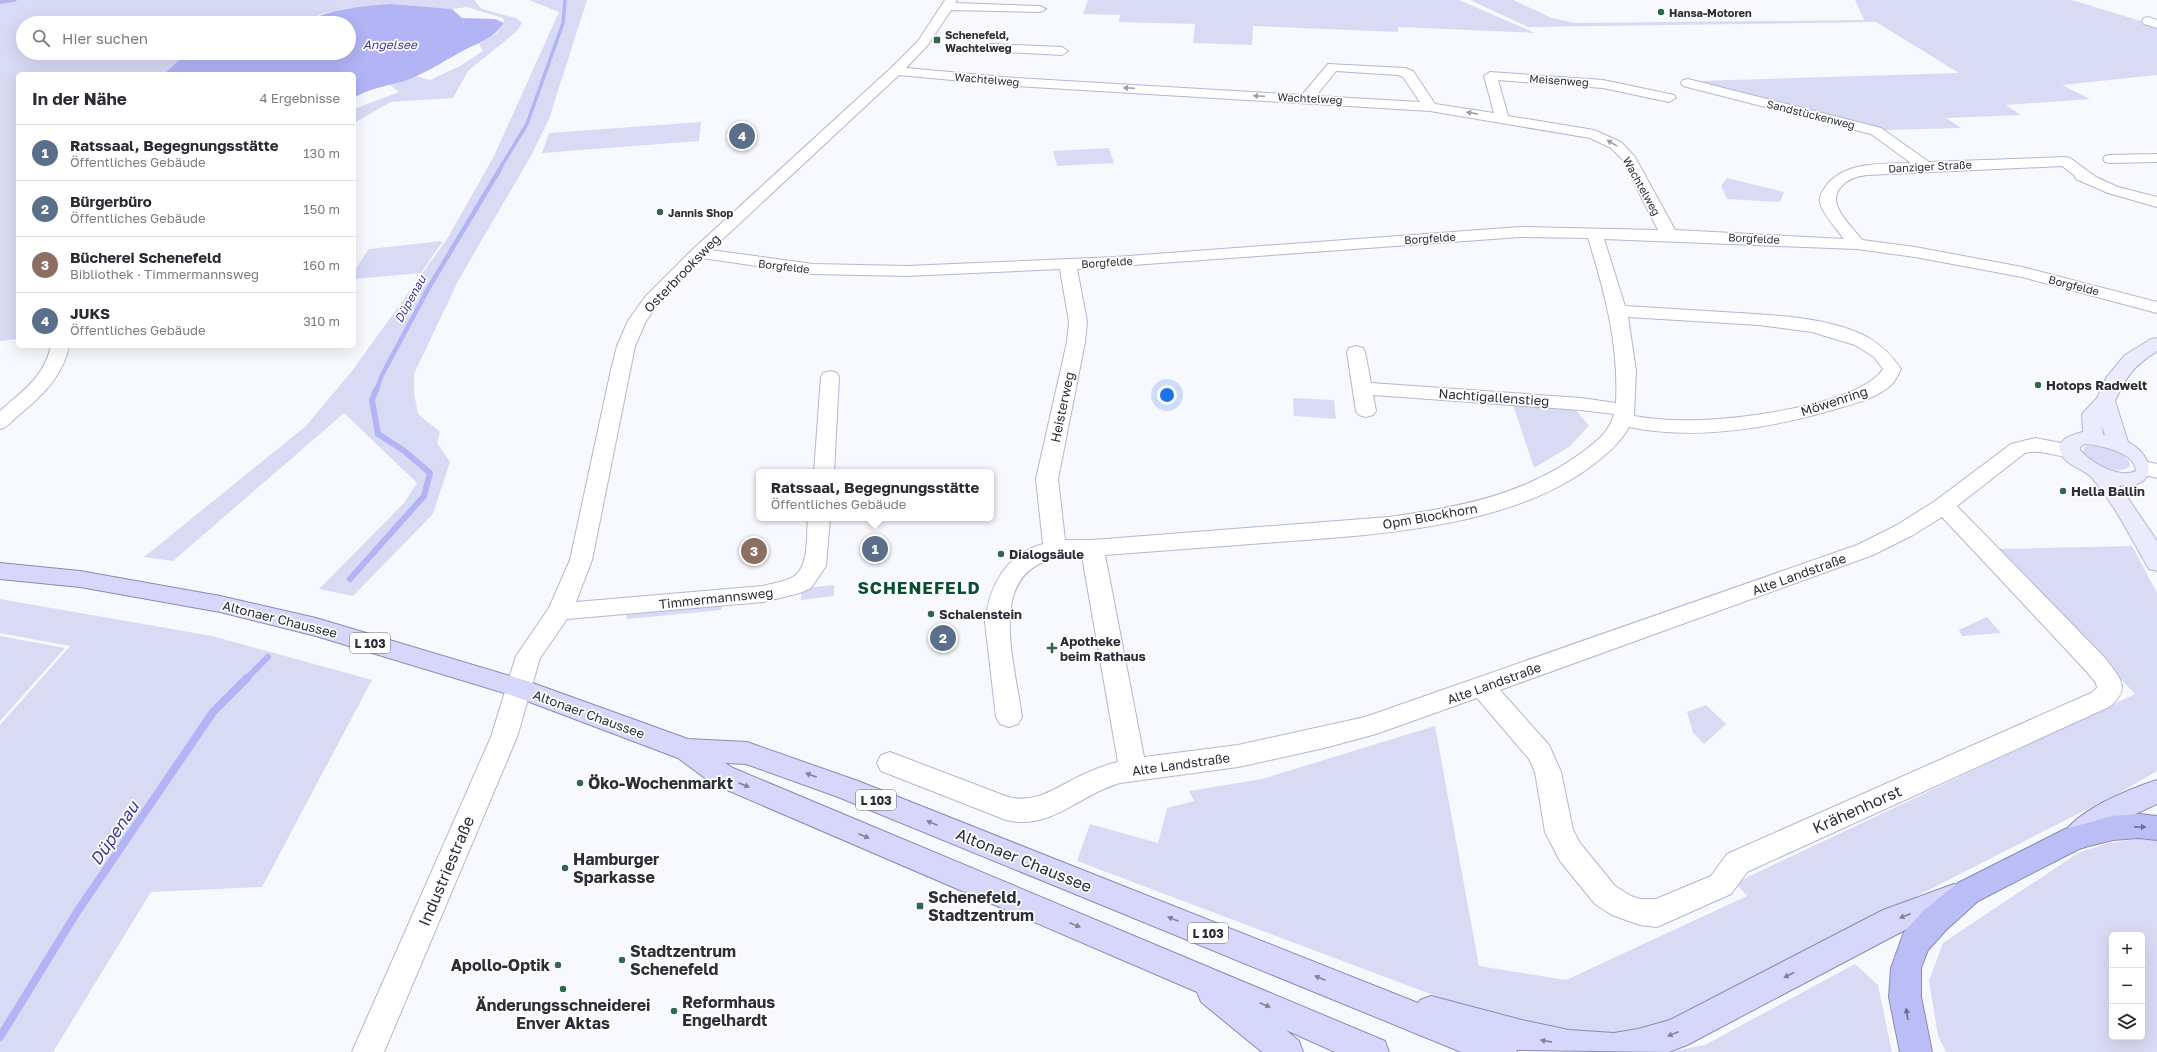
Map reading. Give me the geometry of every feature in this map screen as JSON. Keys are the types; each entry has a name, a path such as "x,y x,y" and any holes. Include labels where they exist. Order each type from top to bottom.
{"highway":[{"path":"1916,1052 1904,997 1906,968 1915,942 1935,920 1968,892 2075,838 2113,828 2139,826 2157,828"}],"main road":[{"path":"2093,438 2092,414 2105,401 2116,378 2132,360 2157,343"},
{"path":"2105,401 2111,418 2112,429 2119,445"},
{"path":"2093,438 2119,445 2138,456 2152,470 2143,477 2128,479 2099,472 2082,464 2070,451 2070,445 2075,441 2093,438"},
{"path":"2099,472 2143,536 2157,563"},
{"path":"2128,479 2143,536"},
{"name":"Altonaer Chaussee","path":"0,571 80,580 220,604 316,627 518,688 687,750 722,776 1032,908 1190,973"},
{"name":"Altonaer Chaussee","path":"687,750 747,752 848,789 1356,992"},
{"path":"2075,838 2100,818 2150,798"},
{"path":"1356,992 1541,1040 1579,1047 1614,1048 1640,1044 1676,1034 1894,920 1968,892"},
{"path":"1190,973 1287,1052"},
{"name":"L 103","path":"1190,973 1373,1052"},
{"name":"L 103","path":"1356,992 1501,1052"}],"street":[{"path":"949,3 1043,5 1033,24"},
{"name":"Osterbrooksweg","path":"518,688 528,656 560,611 582,560 618,376 626,346 637,321 651,301 698,253 896,71 922,43 949,3"},
{"path":"991,48 1062,52"},
{"path":"1015,82 1029,51"},
{"path":"1307,98 1333,67 1400,70 1408,74 1430,106"},
{"name":"Wachtelweg","path":"896,71 1015,82 1430,106 1576,130 1594,134 1616,145 1628,157 1668,235"},
{"name":"Meisenweg","path":"1502,118 1490,76 1542,78 1604,84 1653,93 1669,98"},
{"name":"Sandstückenweg","path":"1688,83 1871,130 1884,135 1925,166"},
{"path":"2110,159 2157,158"},
{"name":"Danziger Straße","path":"1857,244 1828,204 1827,196 1833,187 1849,175 1862,171 1925,166 2021,163 2060,169 2114,190 2157,202"},
{"name":"Borgfelde","path":"698,253 789,267 852,271 908,271 1068,265 1520,232 1668,235 1857,244 1915,252 1991,266 2137,301 2157,308"},
{"path":"1594,233 1618,311 1627,371 1624,416"},
{"name":"Heisterweg","path":"1055,549 1048,474 1076,342 1078,322 1068,265"},
{"name":"Möwenring","path":"1618,311 1762,320 1818,327 1844,334 1868,344 1886,359 1892,369 1888,378 1868,392 1840,402 1769,419 1718,425 1646,425 1624,416"},
{"path":"0,423 8,412 31,396 58,358 60,348"},
{"path":"1356,352 1366,411"},
{"path":"824,469 830,377"},
{"name":"Nachtigallenstieg","path":"1362,388 1581,404 1624,416"},
{"name":"Opm Blockhorn","path":"1009,717 998,608 1002,590 1011,574 1021,563 1036,554 1055,549 1092,548 1354,528 1438,517 1474,508 1539,488 1577,470 1606,444 1624,416"},
{"name":"Alte Landstraße","path":"890,763 1006,808 1022,812 1039,809 1108,776 1133,769 1194,763 1305,744 1367,727 1483,687 1865,550 1906,530 1943,506 2018,448 2035,444 2070,451"},
{"name":"Krähenhorst","path":"1483,687 1540,753 1548,772 1559,832 1570,852 1605,895 1622,906 1640,912 1657,913 1721,885 1737,863 2100,700 2110,692 2108,680 2096,665 1955,516 1943,506"},
{"name":"Timmermannsweg","path":"560,611 615,608 763,594 792,587 803,582 815,566 819,521"},
{"path":"1092,548 1133,769"},
{"name":"Industriestraße","path":"368,1052 504,737 518,688"}],"shaded area":[{"path":"0,0 474,0 482,9 516,18 522,23 517,31 468,71 453,98 391,102 356,122 356,108 399,92 389,84 416,76 430,80 460,66 483,51 479,44 496,34 504,23 503,18 467,7 452,9 392,4 343,9 317,16 16,16 16,60 180,60 166,72 16,72 16,339 0,341"},
{"path":"529,0 587,0 549,119 532,154 458,281 414,374 414,393 418,414 440,432 437,443 450,462 433,514 353,596 319,589 404,503 417,483 344,413 173,561 144,557 306,426 352,371 447,239 494,156 559,12"},
{"path":"1088,0 1459,0 1535,33 1398,27 1398,32 1253,26 1252,45 1193,43 1195,24 1119,22 1120,15 1083,14"},
{"path":"1470,0 1513,0 1552,18 1575,23 1864,20 1855,0 2072,0 2157,26 2157,75 2062,85 2090,99 2006,105 2021,115 1946,118 1961,128 1885,130 1699,81 1959,73 1876,22 1528,27"},
{"path":"701,122 699,141 542,153 549,133"},
{"path":"1109,148 1114,163 1057,166 1053,151"},
{"path":"1727,178 1784,192 1780,202 1727,199 1721,186"},
{"path":"443,241 421,273 356,279 356,268 369,249"},
{"path":"1293,398 1334,400 1336,419 1294,416"},
{"path":"1513,405 1575,409 1589,426 1569,447 1534,468"},
{"path":"2084,447 2106,447 2118,451 2127,459 2130,464 2129,467 2123,470 2111,470 2104,468 2083,454"},
{"path":"2132,546 2157,593 2157,771 2119,793 1670,1022 1609,1034 1548,1030 1486,1015 1077,861 1090,824 1158,843 1167,808 1194,801 1189,791 1262,779 1435,726 1479,966 1566,980 1747,896 1735,883 2135,694 1998,549"},
{"path":"834,585 834,596 801,600 802,588"},
{"path":"0,599 212,636 372,680 262,887 151,892 53,1052 0,1052 0,725 70,646 0,633"},
{"path":"722,603 721,610 627,619 626,613"},
{"path":"1987,617 2001,633 1962,636 1959,630"},
{"path":"0,636 65,648 0,721"},
{"path":"1706,705 1726,724 1704,744 1693,733 1687,712"},
{"path":"2138,839 2157,839 2157,1052 1946,1052 1938,1036 1929,981 1943,943 2078,853 2108,843"},
{"path":"1855,964 1878,985 1892,1052 1670,1052 1705,1045"}],"water":[{"name":"Angelsee","path":"392,4 452,9 462,18 495,19 504,23 489,38 425,72 404,81 372,90 356,97 356,72 166,72 180,60 356,60 356,16 318,16 335,11"}],"waterway":[{"path":"0,2 15,0"},
{"name":"Düpenau","path":"499,170 527,124 563,23 565,0"},
{"name":"Düpenau","path":"376,391 382,375 428,289 500,169"},
{"name":"Düpenau","path":"350,579 424,496 430,473 403,450 378,434 372,400 376,390"},
{"name":"Düpenau","path":"0,1037 77,912 213,712 268,657"}],"place":[{"name":"Hansa-Motoren","path":"1661,12"},
{"name":"Schenefeld, Wachtelweg","path":"937,40"},
{"name":"JUKS","path":"742,136"},
{"name":"Jannis Shop","path":"660,212"},
{"name":"Hotops Radwelt","path":"2038,385"},
{"name":"Hella Ballin","path":"2063,491"},
{"name":"Ratssaal, Begegnungsstätte","path":"875,549"},
{"name":"Bücherei Schenefeld","path":"754,551"},
{"name":"Dialogsäule","path":"1001,554"},
{"name":"Schalenstein","path":"931,614"},
{"name":"Bürgerbüro","path":"943,638"},
{"name":"Apotheke beim Rathaus","path":"1052,648"},
{"name":"Öko-Wochenmarkt","path":"580,783"},
{"name":"Hamburger Sparkasse","path":"565,868"},
{"name":"Schenefeld, Stadtzentrum","path":"920,906"},
{"name":"Stadtzentrum Schenefeld","path":"622,960"},
{"name":"Apollo-Optik","path":"558,965"},
{"name":"Änderungsschneiderei Enver Aktas","path":"563,989"},
{"name":"Reformhaus Engelhardt","path":"674,1011"}],"district":[{"name":"SCHENEFELD","path":"919,587"}]}
